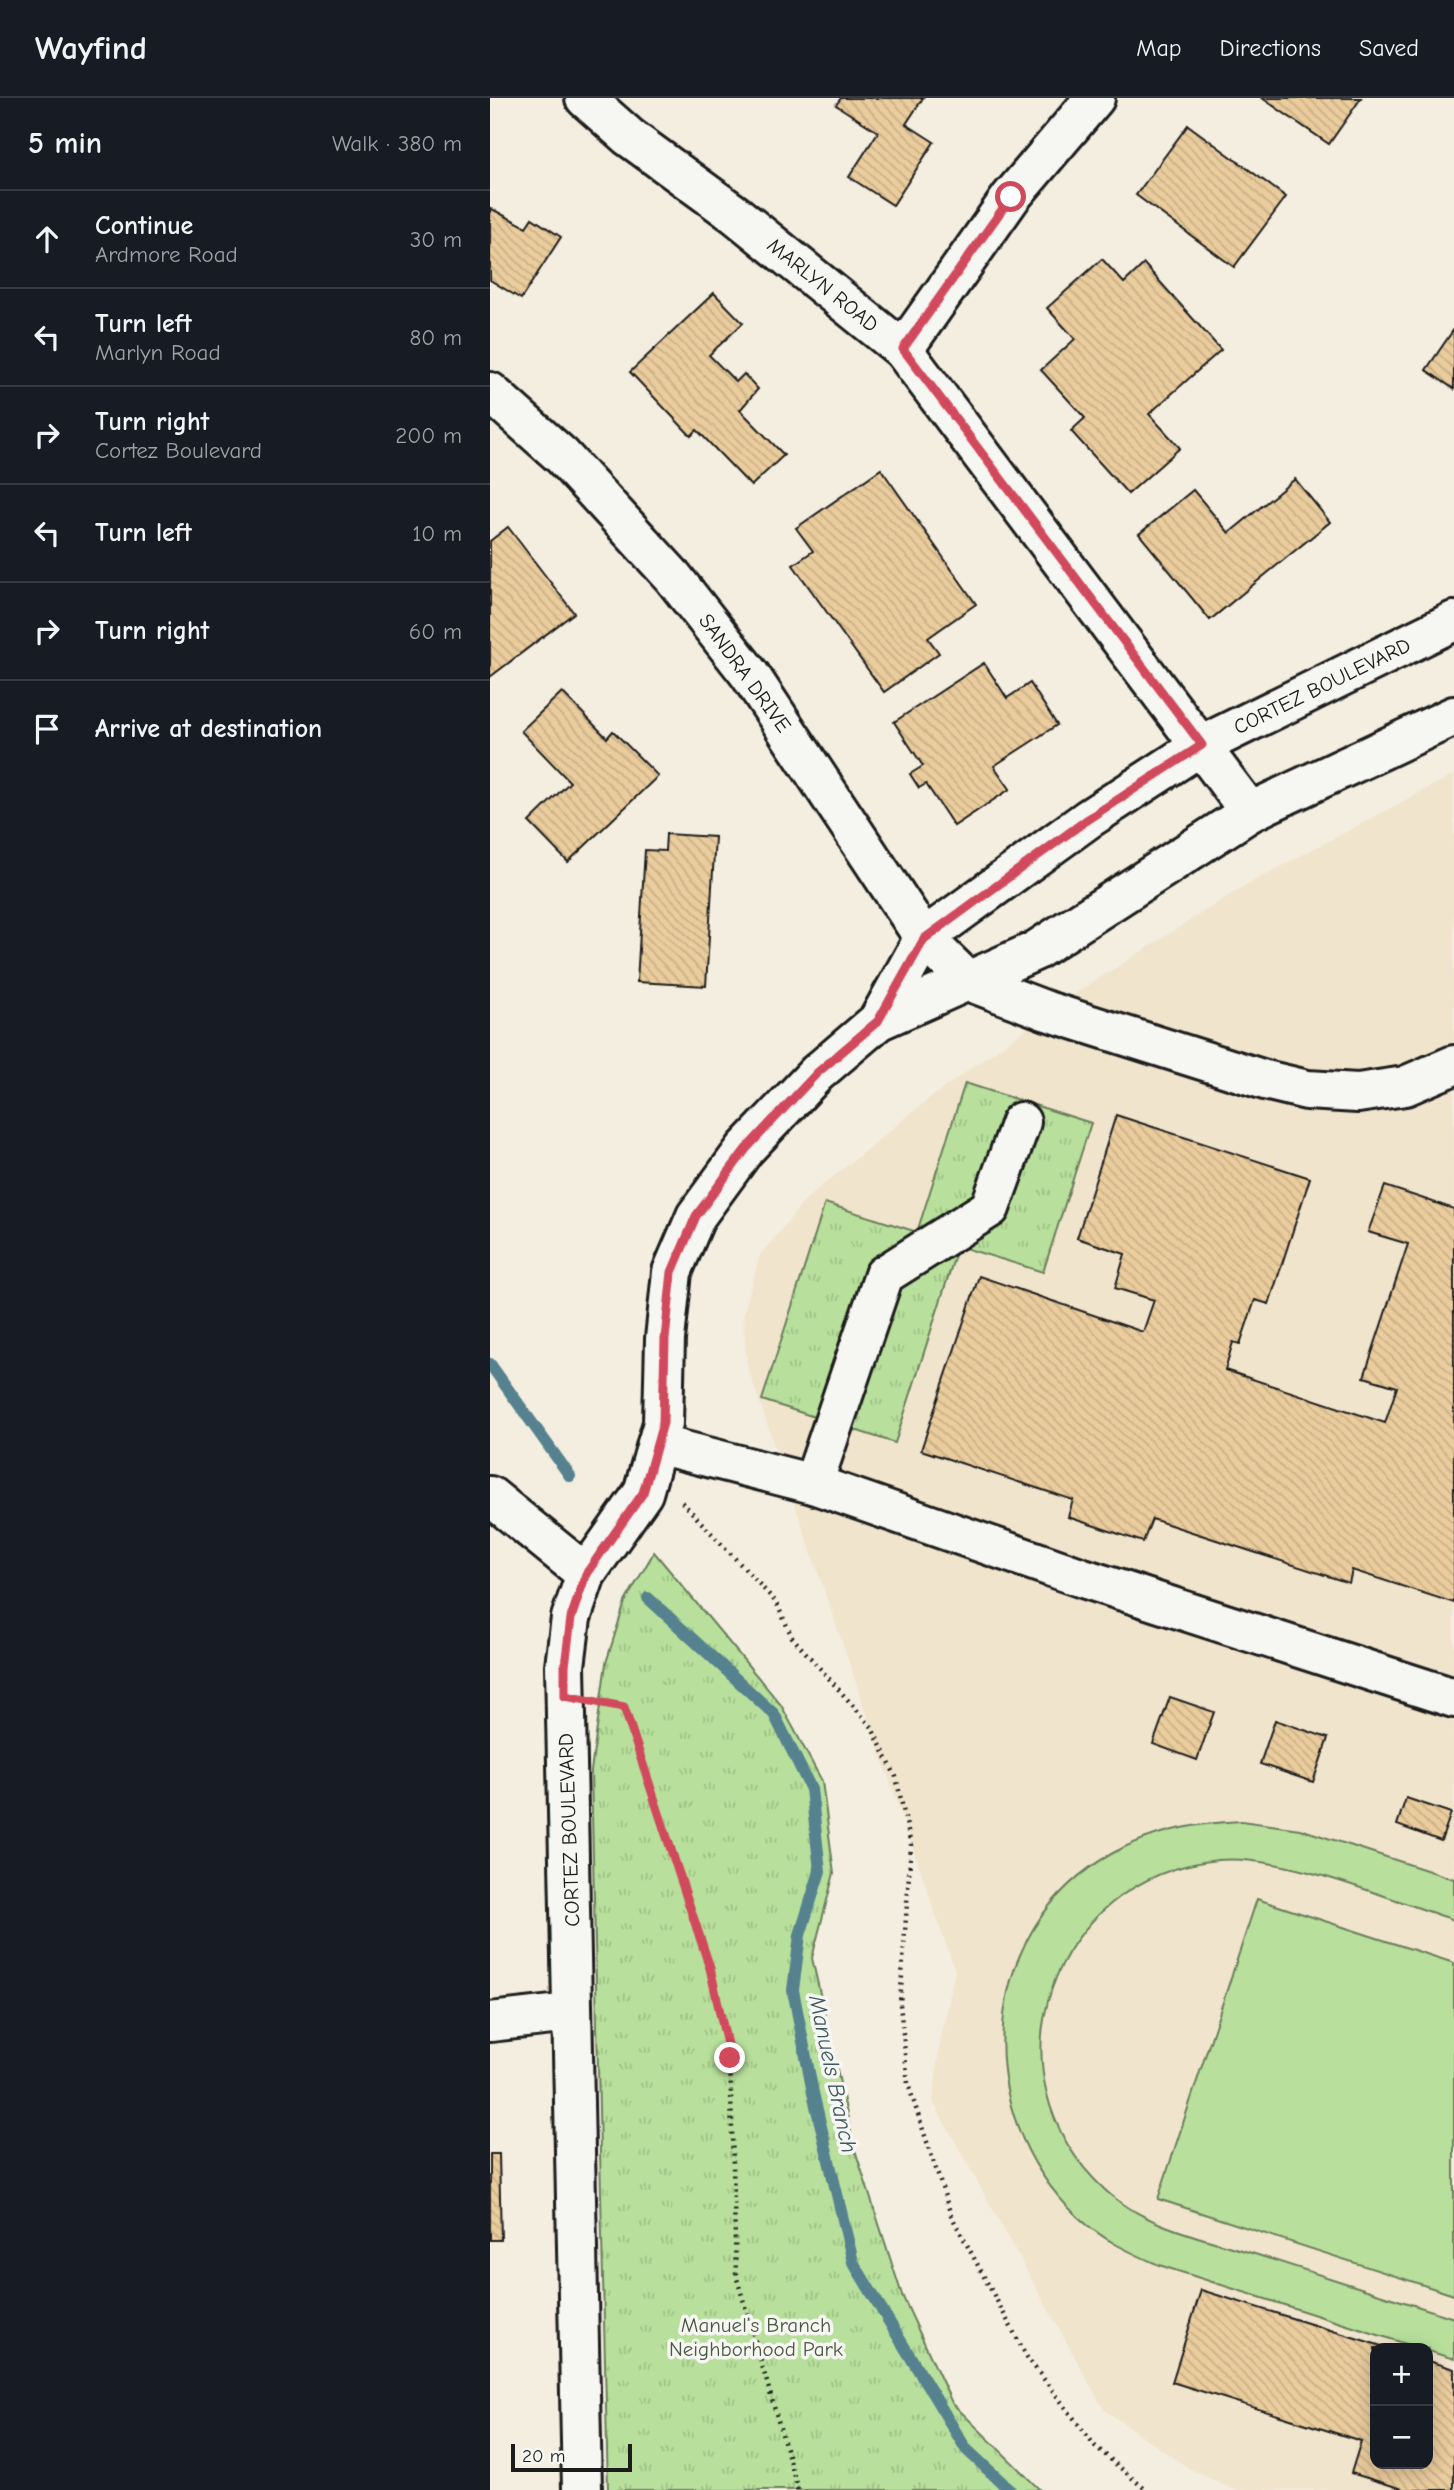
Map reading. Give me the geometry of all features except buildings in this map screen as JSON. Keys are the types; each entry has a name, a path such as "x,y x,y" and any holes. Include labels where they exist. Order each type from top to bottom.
{"street":[{"name":"MARLYN ROAD","path":"585,98 629,136 736,215 903,349 1250,812"},
{"path":"903,349 1011,197 1095,98"},
{"name":"SANDRA DRIVE","path":"490,392 562,456 673,577 750,675 924,939 968,981"},
{"name":"CORTEZ BOULEVARD","path":"878,1021 924,939 1088,819 1202,745 1454,621"},
{"name":"CORTEZ BOULEVARD","path":"583,2490 576,2135 570,2013 572,1945 565,1666 571,1618 586,1574 643,1493 654,1456 663,1423 665,1339 672,1272 696,1216 746,1149 817,1073 878,1021 1035,951 1250,812 1454,716"},
{"path":"968,981 1047,1011 1265,1080 1307,1090 1358,1093 1405,1086 1454,1065"},
{"path":"813,1484 884,1275 990,1208 1021,1122"},
{"path":"654,1456 813,1484 1083,1578 1454,1698"},
{"path":"490,1496 586,1574"},
{"path":"490,2022 570,2013"}],"path":[{"path":"654,1456 776,1602 792,1637 871,1726 896,1777 911,1845 900,2004 908,2084 951,2215 1027,2357 1095,2446 1146,2490"},
{"path":"565,1696 624,1707 710,1968 730,2058 736,2275 798,2490"}],"shaded area":[{"path":"1454,774 1454,2490 1233,2490 1190,2469 1104,2410 933,2102 939,2047 955,1971 747,1366 743,1315 760,1255 807,1198 931,1097 1076,993 1244,886"}],"green space":[{"path":"965,1083 1091,1123 1043,1272 958,1246 895,1443 762,1400 825,1203 917,1232"},
{"name":"Manuel’s Branch Neighborhood Park","path":"654,1552 781,1705 822,1781 834,1873 812,1958 855,2150 902,2295 952,2403 1040,2490 608,2490 591,1771 606,1663 625,1602"},
{"path":"1241,1821 1300,1829 1454,1879 1454,1920 1336,1880 1273,1864 1218,1860 1160,1874 1112,1903 1076,1942 1052,1988 1042,2040 1046,2092 1067,2143 1105,2190 1139,2214 1179,2231 1454,2318 1454,2359 1433,2353 1433,2343 1403,2343 1159,2265 1126,2250 1096,2232 1077,2216 1042,2174 1018,2127 1005,2076 1003,2024 1013,1974 1034,1927 1068,1886 1113,1853 1159,1834 1207,1824"},
{"path":"1257,1899 1454,1963 1454,2295 1158,2199"}],"waterway":[{"name":"Manuels Branch","path":"490,1364 570,1476"},
{"name":"Manuels Branch","path":"648,1598 774,1714 811,1789 820,1871 800,1935 793,1990 813,2093 853,2262 966,2449 1010,2490"}],"route":[{"path":"730,2058 710,1968 624,1707 565,1696 565,1666 571,1618 586,1574 643,1493 663,1423 665,1339 672,1272 696,1216 746,1149 817,1073 878,1021 924,939 1088,819 1202,745 903,349 1011,197"}]}
